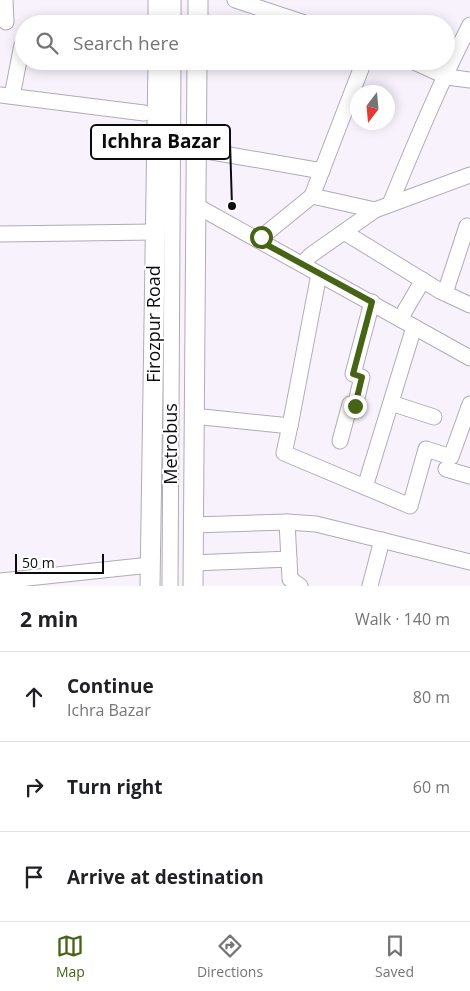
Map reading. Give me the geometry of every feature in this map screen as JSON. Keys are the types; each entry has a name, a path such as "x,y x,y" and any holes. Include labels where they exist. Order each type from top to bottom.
{"main road":[{"path":"158,0 158,15"},
{"path":"198,0 198,15"},
{"name":"Firozpur Road","path":"150,586 158,70"},
{"path":"193,586 197,70"}],"street":[{"path":"5,0 6,22"},
{"path":"173,15 174,0"},
{"path":"235,0 281,15"},
{"path":"455,59 470,25"},
{"path":"15,67 6,95 144,113"},
{"name":"Metrobus","path":"170,586 173,70"},
{"path":"258,240 312,196 361,70"},
{"path":"432,70 447,77 470,80"},
{"path":"390,204 431,103 450,70"},
{"path":"195,149 322,171"},
{"path":"302,264 375,210 470,174"},
{"path":"312,196 375,210"},
{"path":"195,205 470,358"},
{"path":"445,293 467,226"},
{"path":"0,234 155,232"},
{"path":"344,232 445,293 470,305"},
{"path":"319,274 284,454 410,506 426,449 452,458 470,404"},
{"path":"400,319 423,280"},
{"path":"340,441 350,404 355,406 362,377 353,374 372,302"},
{"path":"365,487 414,327"},
{"path":"391,403 434,417"},
{"path":"193,416 290,426"},
{"path":"446,469 470,476"},
{"path":"287,522 290,579 300,586"},
{"path":"193,524 287,522 316,524 470,562"},
{"path":"370,586 382,540"},
{"path":"193,563 289,559"},
{"path":"0,581 150,566"}],"place":[{"name":"Ichhra Bazar","path":"232,206"}],"route":[{"path":"261,237 258,240 372,302 353,374 362,377 355,406"}]}
